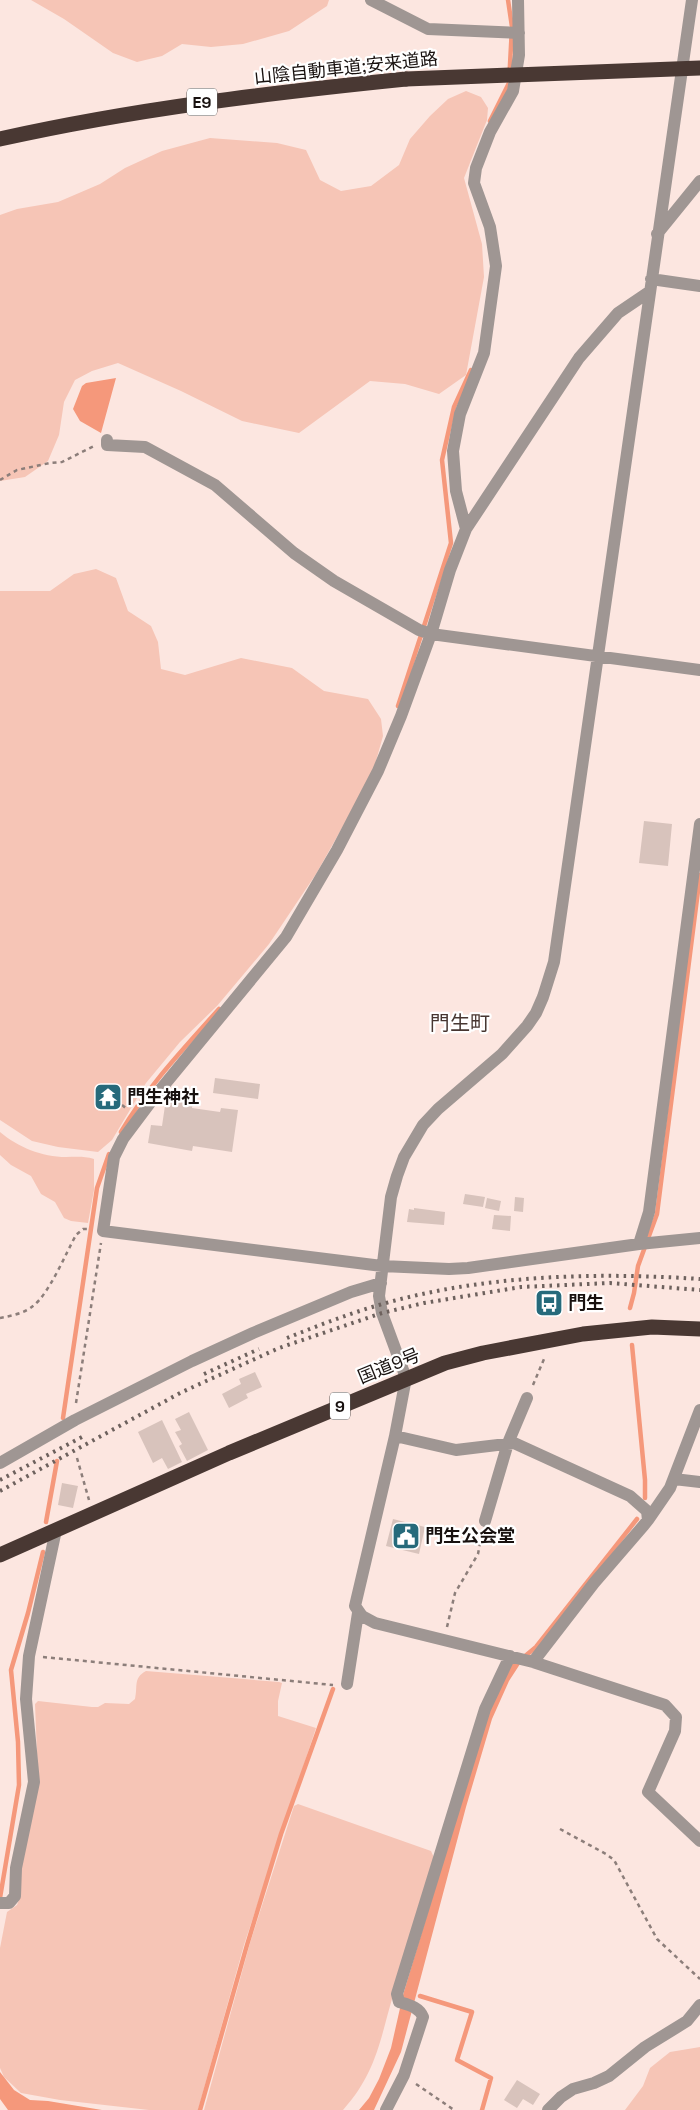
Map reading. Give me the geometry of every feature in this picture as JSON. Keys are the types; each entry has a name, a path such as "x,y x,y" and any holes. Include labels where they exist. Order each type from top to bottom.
{"highway":[{"name":"山陰自動車道;安来道路","path":"0,139 156,109 275,92 406,79 700,68"},
{"name":"国道9号","path":"0,1555 229,1453 406,1378 445,1364 483,1353 583,1334 652,1328 700,1329"}],"street":[{"path":"371,0 428,29 519,33"},
{"path":"466,529 456,491 453,451 460,414 484,353 496,266 490,227 474,183 476,168 490,132 513,91 519,55 518,0"},
{"path":"347,1684 358,1613 355,1599 395,1436 406,1378 382,1313 379,1296 391,1197 404,1157 423,1125 438,1109 502,1054 518,1037 536,1012 549,981 562,916 596,656 692,0"},
{"path":"657,234 700,181"},
{"path":"651,279 700,286"},
{"path":"649,292 618,312 579,358 466,529 426,633 401,716 378,771 338,850 286,937 156,1095 123,1139 114,1157 103,1231 382,1266 449,1269 646,1243 700,1238"},
{"path":"107,440 107,445 146,447 215,484 302,559 334,581 426,633 700,670"},
{"path":"646,1243 700,824"},
{"path":"0,1464 75,1420 253,1333 351,1292 381,1283"},
{"path":"485,1521 508,1443 527,1398"},
{"path":"386,2110 404,2075 423,2017 421,2011 399,2002 397,1994 486,1709 521,1659 570,1614 648,1520 674,1479 700,1410"},
{"path":"395,1436 456,1450 514,1443 630,1496 647,1511 648,1520"},
{"path":"674,1479 700,1482"},
{"path":"2,1903 9,1903 15,1896 16,1868 34,1782 26,1699 29,1656 56,1530"},
{"path":"358,1613 375,1623 521,1659 665,1704 676,1717 676,1731 648,1792 700,1841"},
{"path":"548,2110 561,2097 573,2089 609,2076 645,2047 687,2021 700,2005"}],"path":[{"path":"0,480 17,470 62,462 107,440"},
{"path":"122,1105 131,1112"},
{"path":"0,1318 12,1316 33,1307 44,1294 76,1235 83,1229 88,1229"},
{"path":"75,1420 103,1231"},
{"path":"527,1398 544,1359"},
{"path":"78,1458 90,1504"},
{"path":"444,1640 454,1593 478,1554 485,1521"},
{"path":"29,1656 347,1684"},
{"path":"560,1830 614,1860 657,1939 700,1978"},
{"path":"404,2075 454,2110"}],"shaded area":[{"path":"31,0 329,0 327,6 289,31 243,44 211,47 182,44 162,56 137,62 113,53 64,19"},
{"path":"466,91 481,97 488,108 487,120 464,178 482,244 484,277 466,375 439,394 405,384 370,381 299,433 242,421 118,363 92,371 75,380 64,402 59,435 48,461 25,477 0,481 0,215 17,209 58,202 100,184 125,168 162,151 210,138 277,143 306,150 320,180 341,191 371,186 399,165 410,139 430,116 448,99"},
{"path":"116,378 101,433 80,421 73,409 82,386 86,383"},
{"path":"96,569 116,578 128,611 151,626 158,642 161,669 185,675 241,658 292,668 324,691 368,699 381,719 383,736 374,768 351,812 316,874 269,944 217,1006 180,1042 146,1083 112,1140 98,1152 58,1147 32,1141 0,1120 0,591 50,591 74,574"},
{"path":"0,1132 22,1147 39,1153 57,1157 94,1159 94,1190 88,1223 71,1221 64,1218 55,1202 41,1194 31,1176 11,1165 0,1155"},
{"path":"513,1662 520,1664 509,1681 492,1719 466,1807 401,2052 374,2110 359,2110 369,2098 379,2079 391,2048 403,1995 486,1718"},
{"path":"146,1671 282,1683 278,1701 278,1716 316,1728 244,1945 198,2110 149,2110 60,2100 21,2093 4,2077 0,2068 0,1948 7,1912 17,1905 20,1897 21,1867 38,1778 35,1704 38,1701 98,1707 105,1703 129,1704 135,1699 139,1676"},
{"path":"298,1804 431,1851 435,1860 381,2040 363,2082 343,2110 204,2110 250,1943 294,1806"},
{"path":"700,2047 700,2110 625,2110 643,2086 650,2068 670,2052"},
{"path":"0,2072 14,2090 30,2100 102,2110 8,2110 0,2099"}],"building":[{"path":"644,821 672,824 668,866 639,863"},
{"path":"215,1078 260,1084 258,1099 213,1093"},
{"name":"門生神社","path":"105,1087 114,1093 109,1100 100,1093"},
{"path":"167,1092 194,1096 192,1108 220,1112 221,1108 238,1110 232,1152 193,1146 192,1151 148,1143 151,1125 162,1126"},
{"path":"465,1194 485,1197 483,1207 463,1204"},
{"path":"515,1197 524,1198 523,1212 514,1211"},
{"path":"487,1198 501,1201 499,1211 485,1208"},
{"path":"414,1208 445,1212 444,1225 407,1222 409,1209 414,1210"},
{"path":"494,1215 511,1216 510,1231 492,1229"},
{"path":"255,1372 262,1387 246,1394 248,1398 229,1408 222,1394 241,1384 239,1379"},
{"path":"189,1412 208,1450 187,1461 179,1446 182,1444 175,1432 181,1430 175,1419"},
{"path":"162,1420 182,1462 168,1469 162,1458 153,1463 138,1432"},
{"path":"62,1483 78,1486 73,1508 58,1505"},
{"name":"門生公会堂","path":"393,1519 425,1527 419,1554 386,1546"},
{"path":"517,2080 540,2094 533,2105 523,2099 517,2108 504,2100"}],"waterway":[{"path":"490,121 509,83 512,27 508,0"},
{"path":"398,706 451,543 442,460 454,407 471,370"},
{"path":"630,1308 638,1266 657,1214 700,875"},
{"path":"121,1132 142,1099 179,1053 219,1009"},
{"path":"63,1418 97,1188 109,1154"},
{"path":"632,1345 645,1480 645,1498"},
{"path":"46,1522 57,1461"},
{"path":"524,1657 536,1647 637,1519"},
{"path":"0,1898 19,1785 18,1742 11,1670 43,1552"},
{"path":"200,2110 281,1834 333,1689"},
{"path":"420,1996 472,2012 457,2060 491,2078 482,2110"}],"railway":[{"path":"287,1338 379,1305 457,1287 538,1278 579,1276 700,1279"},
{"path":"0,1491 182,1392 279,1348 382,1313 424,1303 521,1287 610,1283 700,1290"},
{"path":"204,1374 259,1349"},
{"path":"0,1480 82,1437"}],"place":[{"name":"門生神社","path":"108,1097"},
{"name":"門生","path":"549,1303"},
{"name":"門生公会堂","path":"406,1536"}],"district":[{"name":"門生町","path":"460,1023"}]}
